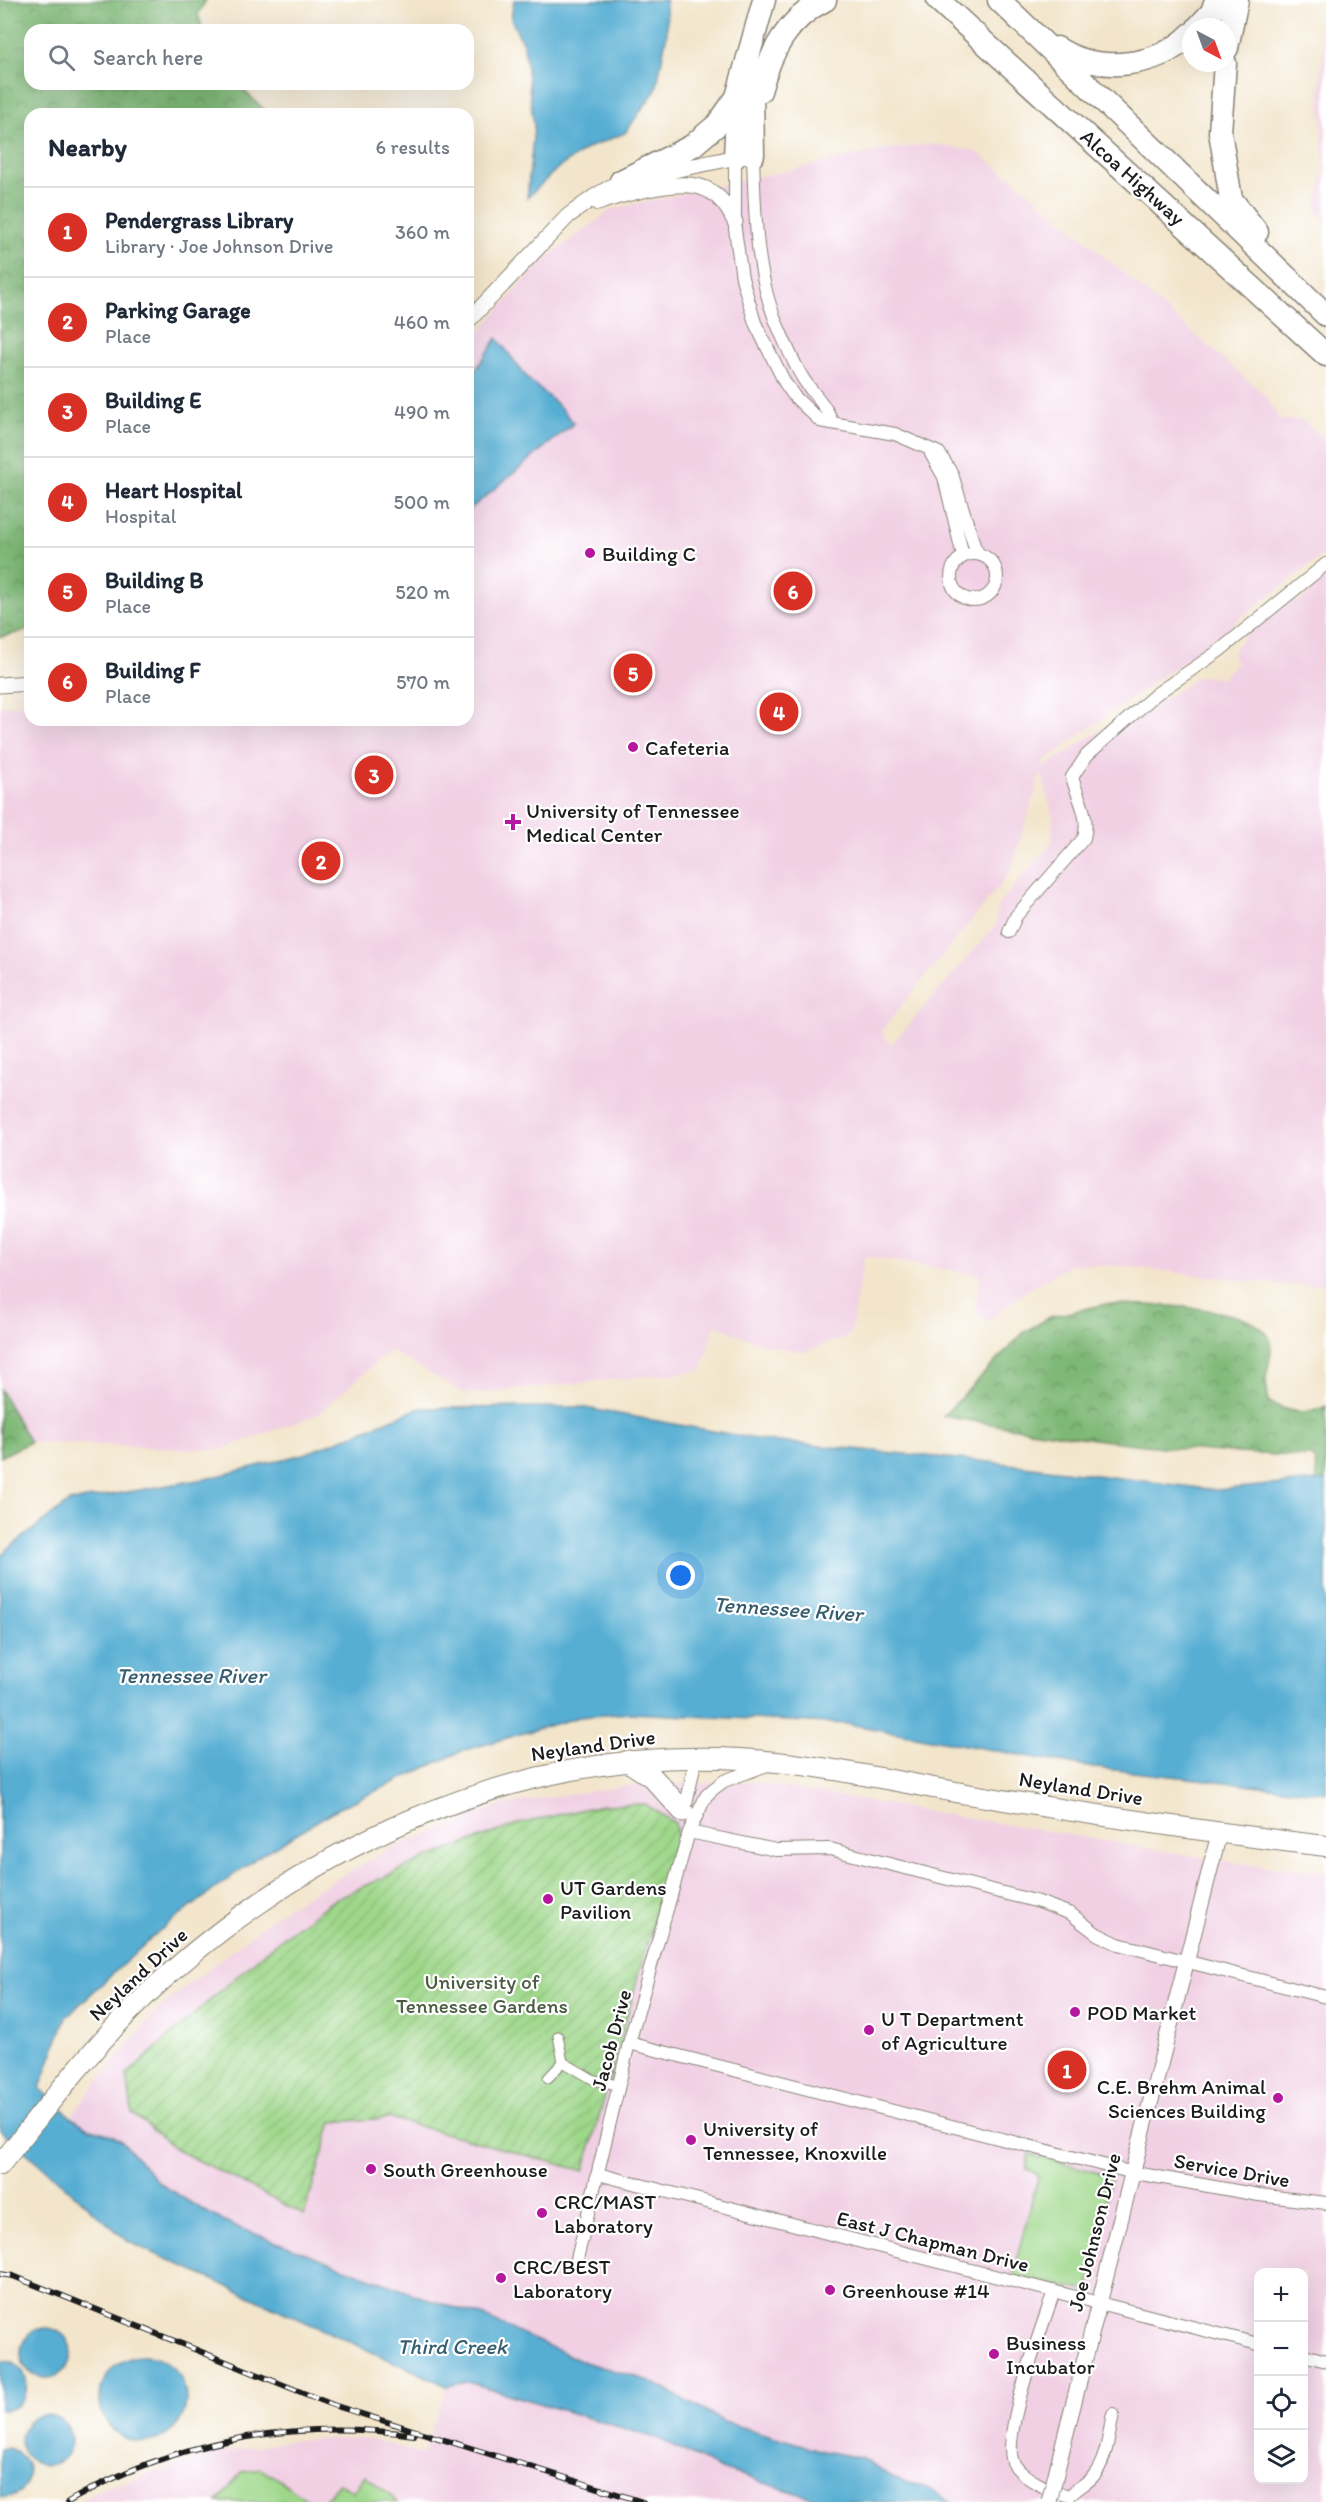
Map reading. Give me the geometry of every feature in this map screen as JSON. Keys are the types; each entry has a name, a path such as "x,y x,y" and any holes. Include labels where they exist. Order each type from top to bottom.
{"highway":[{"path":"744,156 737,98 748,0"},
{"path":"621,181 692,146 717,124 737,98 764,0"},
{"path":"753,122 752,92 759,56 774,7 779,0"},
{"path":"744,156 768,62 784,32 808,9 825,0"},
{"path":"919,0 962,23"},
{"name":"Alcoa Highway","path":"938,0 1326,355"},
{"name":"Alcoa Highway","path":"999,0 1326,315"},
{"path":"1206,18 1212,12 1216,0"},
{"path":"1233,18 1237,0"},
{"path":"1030,30 1071,57 1110,65 1153,58 1182,42"},
{"path":"1224,72 1220,132 1230,199 1282,263 1326,308"},
{"path":"628,1761 652,1777 683,1811"}],"main road":[{"name":"Neyland Drive","path":"0,2165 99,2044 167,1976 211,1939 303,1876 353,1848 452,1803 524,1780 628,1761 696,1758 776,1762 1219,1834 1326,1846"}],"street":[{"path":"474,315 567,216 621,181 744,156"},
{"path":"744,156 735,222 742,278 754,323 794,396 820,421 895,434 939,453 947,463 975,548 980,555 992,561 996,568 997,583 988,596 974,601 959,596 951,583 952,568 963,556 980,555"},
{"path":"744,156 766,287 779,329 803,379 828,411 832,422"},
{"path":"567,216 617,195 686,184 702,187 717,195 735,222"},
{"path":"925,446 944,477 963,556"},
{"path":"1009,932 1016,916 1084,838 1087,826 1084,809 1072,777 1087,755 1156,694 1219,651 1326,564"},
{"path":"0,684 24,683"},
{"path":"696,1758 683,1811 689,1832 776,1850 830,1849 1039,1902 1071,1914 1097,1934 1118,1944 1326,1997"},
{"name":"Jacob Drive","path":"577,2259 629,2043 689,1832 706,1796 712,1790 724,1781 776,1762"},
{"name":"Joe Johnson Drive","path":"1049,2502 1100,2302 1130,2172 1219,1834"},
{"path":"558,2036 563,2062 594,2080 613,2084"},
{"name":"Service Drive","path":"629,2043 1130,2172 1259,2195 1326,2203"},
{"path":"548,2078 563,2062"},
{"name":"East J Chapman Drive","path":"598,2174 1254,2343"},
{"path":"1054,2291 1015,2416 1009,2443 1014,2464 1023,2474 1070,2496 1076,2487 1095,2476 1103,2457 1113,2414"},
{"path":"1308,2356 1326,2361"}],"shaded area":[{"path":"1326,18 1326,223 1316,208 1324,171 1320,89"},
{"name":"University of Tennessee Medical Center","path":"931,144 975,151 1026,189 1266,396 1280,420 1302,420 1326,440 1326,552 1206,645 1045,760 1041,770 1138,705 1148,710 1199,676 1222,678 1237,663 1233,658 1234,649 1243,637 1289,601 1300,601 1311,593 1313,583 1326,572 1326,1284 1285,1285 1122,1266 1072,1264 1027,1290 987,1322 975,1308 980,1275 864,1256 850,1335 804,1352 765,1345 715,1325 701,1371 465,1394 390,1350 318,1414 220,1450 30,1442 0,1389 0,706 24,704 24,726 474,726 474,338 538,265 612,209 883,150","holes":["1041,773 1053,815 1052,842 998,905 996,925 891,1045 881,1031 1010,873"]},
{"name":"University of Tennessee, Knoxville","path":"752,1782 1243,1864 1326,1873 1326,2502 79,2502 99,2490 207,2455 298,2440 366,2438 423,2454 447,2386 129,2242 41,2163 85,2097 158,2009 285,1908 392,1848 500,1805 633,1785"}],"green space":[{"path":"0,0 206,0 198,14 201,24 24,24 24,90 243,90 263,108 24,108 24,631 0,637"},
{"path":"1106,1304 1197,1308 1246,1319 1262,1329 1271,1342 1271,1356 1266,1379 1269,1402 1283,1408 1304,1412 1326,1406 1326,1480 1317,1481 1315,1461 1311,1456 1218,1452 1126,1443 943,1416 1023,1333 1050,1317"},
{"path":"0,1389 30,1442 0,1457"},
{"name":"University of Tennessee Gardens","path":"645,1804 675,1823 677,1836 584,2171 389,2118 332,2122 304,2215 176,2149 132,2113 127,2074 270,1947 335,1899 427,1858 518,1824 602,1805"},
{"path":"1029,2154 1107,2175 1111,2179 1095,2248 1098,2251 1086,2291 1017,2277 1013,2272 1039,2174 1026,2169"},
{"path":"261,2468 312,2502 218,2502 242,2472"},
{"path":"365,2475 398,2502 322,2502 339,2483 353,2492"}],"water":[{"path":"514,0 666,0 667,33 656,90 625,133 588,148 559,167 527,198 534,127 524,46 511,19"},
{"path":"497,338 528,379 558,405 574,423 474,506 474,372"},
{"name":"Tennessee River","path":"580,1407 768,1441 1000,1463 1216,1490 1326,1480 1326,1793 1087,1767 848,1724 630,1713 579,1717 462,1751 339,1808 259,1856 158,1932 66,2017 40,2088 71,2117 88,2128 112,2135 123,2142 159,2183 204,2211 237,2227 427,2299 485,2317 581,2361 650,2381 724,2422 823,2451 862,2458 892,2477 927,2488 952,2502 824,2502 721,2469 659,2439 468,2382 447,2386 129,2242 0,2130 0,1555 69,1502 210,1478 307,1453 419,1408"},
{"path":"46,2328 55,2330 66,2339 71,2353 69,2362 60,2373 46,2378 37,2376 26,2367 21,2353 23,2344 32,2333"},
{"path":"143,2356 167,2363 179,2375 186,2399 179,2423 167,2435 143,2442 119,2435 107,2423 100,2399 107,2375 119,2363"},
{"path":"0,2361 12,2363 20,2368 27,2386 20,2403 12,2408 0,2410"},
{"path":"46,2415 60,2419 67,2426 71,2440 67,2454 60,2461 46,2465 32,2461 25,2454 21,2440 25,2426 32,2419"},
{"path":"7,2448 18,2453 24,2460 28,2468 28,2477 20,2492 0,2497 0,2449"}],"railway":[{"path":"0,2274 13,2276 333,2405 643,2502"},
{"path":"68,2502 149,2463 235,2439 324,2430 369,2430 414,2435"}],"place":[{"name":"Building C","path":"590,553"},
{"name":"Building F","path":"793,591"},
{"name":"Building B","path":"633,673"},
{"name":"Heart Hospital","path":"779,712"},
{"name":"Cafeteria","path":"633,747"},
{"name":"Building E","path":"374,775"},
{"name":"University of Tennessee Medical Center","path":"513,822"},
{"name":"Parking Garage","path":"321,861"},
{"name":"UT Gardens Pavilion","path":"548,1899"},
{"name":"POD Market","path":"1075,2012"},
{"name":"U T Department of Agriculture","path":"869,2030"},
{"name":"Pendergrass Library","path":"1067,2070"},
{"name":"C.E. Brehm Animal Sciences Building","path":"1278,2098"},
{"name":"University of Tennessee, Knoxville","path":"691,2140"},
{"name":"South Greenhouse","path":"371,2169"},
{"name":"CRC/MAST Laboratory","path":"542,2213"},
{"name":"CRC/BEST Laboratory","path":"501,2278"},
{"name":"Greenhouse #14","path":"830,2290"},
{"name":"Business Incubator","path":"994,2354"}],"water label":[{"name":"Third Creek","path":"452,2346"}]}
